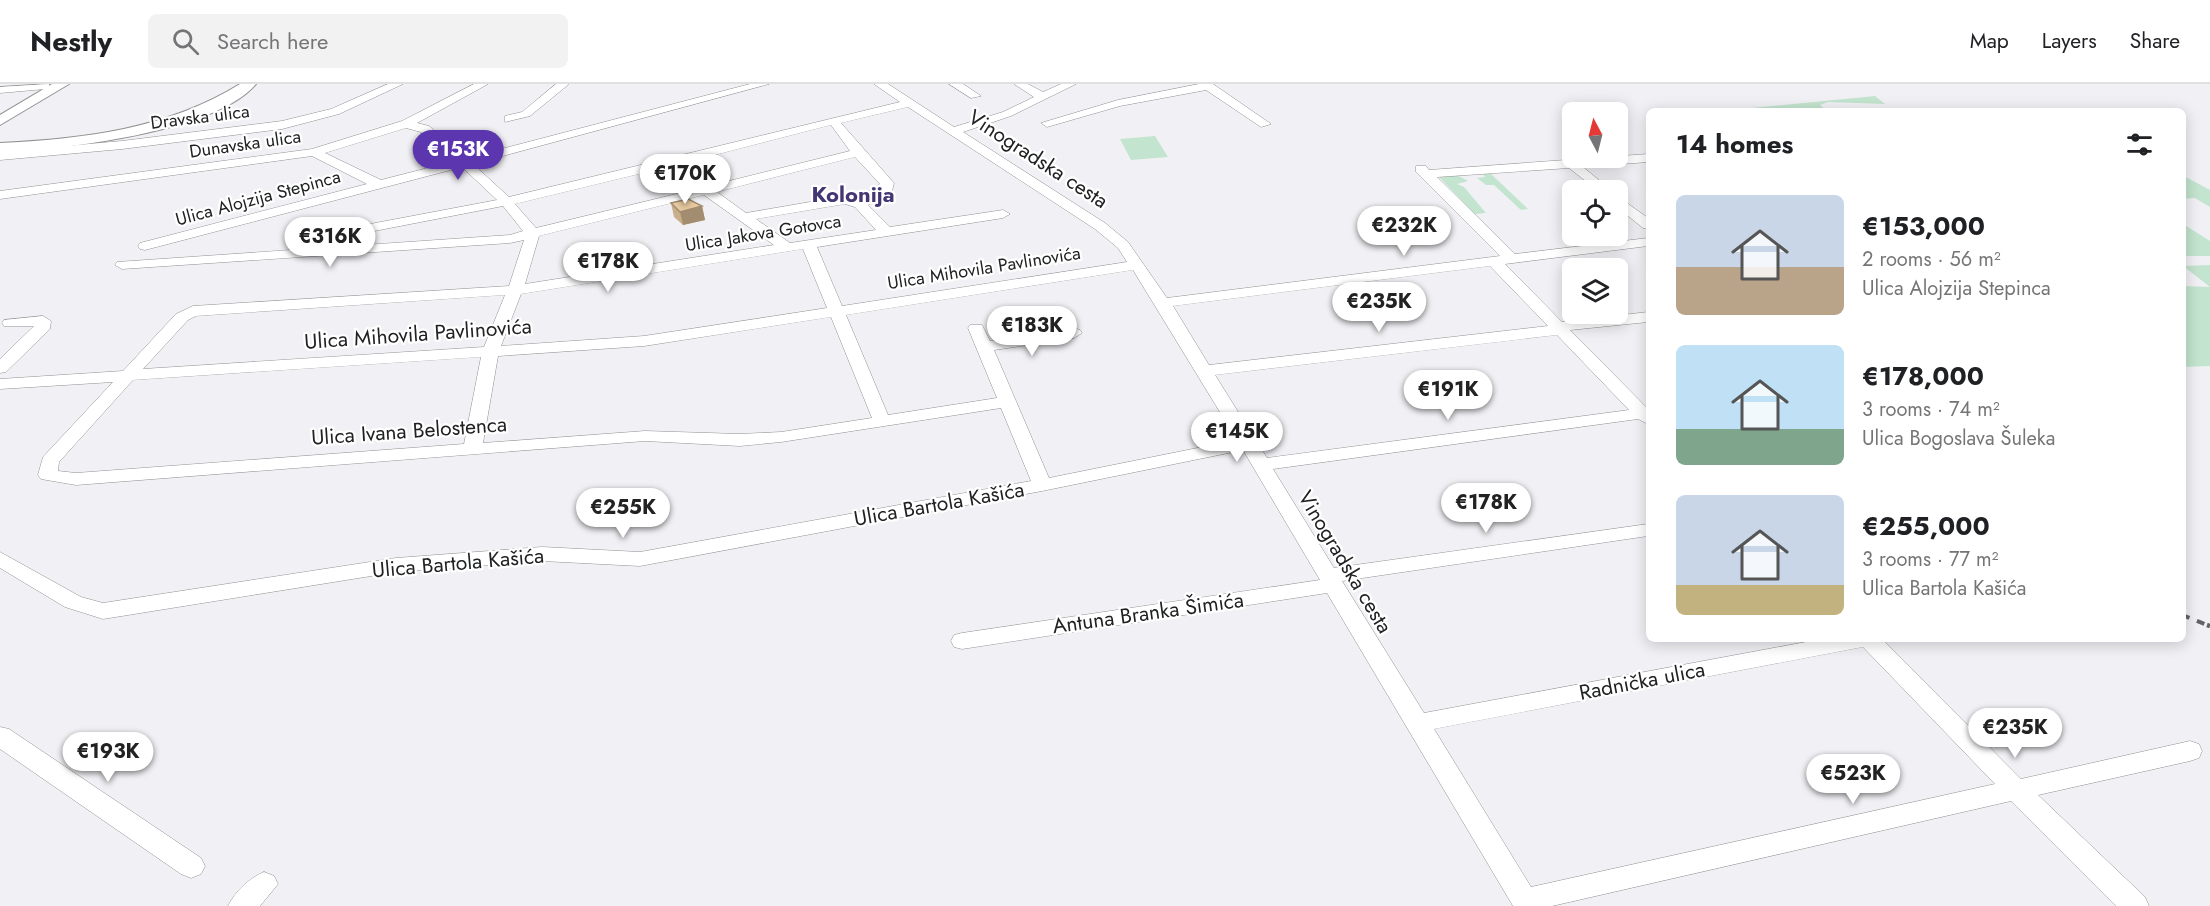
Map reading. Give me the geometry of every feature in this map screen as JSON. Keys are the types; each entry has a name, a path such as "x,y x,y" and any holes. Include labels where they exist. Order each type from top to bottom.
{"main road":[{"path":"0,120 62,84"},
{"path":"0,148 80,141 153,126 205,109 249,84"}],"street":[{"name":"Dravska ulica","path":"0,156 122,145 282,125 335,112 397,84"},
{"name":"Dunavska ulica","path":"0,195 270,160 314,152 406,124 482,84"},
{"path":"509,119 526,114 563,84"},
{"name":"Ulica Alojzija Stepinca","path":"145,246 763,84"},
{"name":"Vinogradska cesta","path":"880,84 1100,226 1123,245 1163,303 1246,444 1526,903"},
{"path":"955,84 975,96"},
{"path":"1020,84 1043,98"},
{"path":"953,131 1008,114 1070,84"},
{"path":"1047,123 1118,103 1207,85 1265,124"},
{"path":"0,90 45,86"},
{"path":"328,236 506,201 910,103"},
{"path":"833,120 858,153 886,183 887,188 860,204"},
{"path":"406,124 425,129 465,163 506,201 533,234"},
{"name":"Ulica Alojzija Stepinca","path":"314,152 380,185"},
{"path":"122,265 498,240 533,234 708,192 858,153"},
{"path":"1628,160 1646,158"},
{"path":"674,160 708,192 789,249"},
{"path":"1513,261 1424,171 1562,164"},
{"path":"1577,168 1592,180"},
{"path":"745,217 845,200 860,204 888,234"},
{"path":"1628,209 1646,223"},
{"name":"Ulica Jakova Gotovca","path":"206,310 515,290 888,234 1004,214"},
{"path":"473,448 490,352 515,290 533,234"},
{"path":"1163,303 1513,261 1646,242"},
{"path":"809,246 882,421"},
{"path":"1496,263 1646,416"},
{"name":"Ulica Mihovila Pavlinovića","path":"0,384 644,341 1137,264"},
{"name":"Ulica Ivana Belostenca","path":"206,310 193,311 182,317 50,461 48,475 76,479 645,436 750,439 1007,402"},
{"path":"1203,371 1646,317"},
{"path":"0,368 44,326 43,321 10,323"},
{"path":"976,328 1042,485"},
{"path":"984,347 1074,333"},
{"path":"1259,465 1646,416"},
{"name":"Ulica Bartola Kašića","path":"0,559 74,602 103,610 124,609 396,565 542,554 640,559 1042,485 1246,444"},
{"name":"Antuna Branka Šimića","path":"962,641 1646,530"},
{"name":"Radnička ulica","path":"1418,723 1850,642"},
{"path":"1869,642 2135,906"},
{"path":"0,736 191,866"},
{"path":"1526,903 2190,751"},
{"path":"242,906 264,884"}],"green space":[{"path":"1875,96 1885,104 1828,102 1820,105 1824,108 1751,108"},
{"path":"1155,136 1168,157 1131,160 1120,139"},
{"path":"1482,173 1490,173 1528,209 1521,210 1494,185 1486,185 1477,178 1485,177"},
{"path":"1457,175 1468,181 1457,184 1464,187 1486,213 1475,214 1439,177"},
{"path":"2186,177 2210,190 2210,207 2195,198 2186,199"},
{"path":"2186,226 2210,241 2210,256 2186,256"},
{"path":"2210,265 2210,287 2186,268 2186,266"},
{"path":"2186,286 2210,287 2210,366 2186,367"}],"building":[{"path":"688,199 702,206 680,212 671,203"}],"railway":[{"path":"2186,617 2210,626 2207,625"}],"district":[{"name":"Kolonija","path":"853,194"}]}
